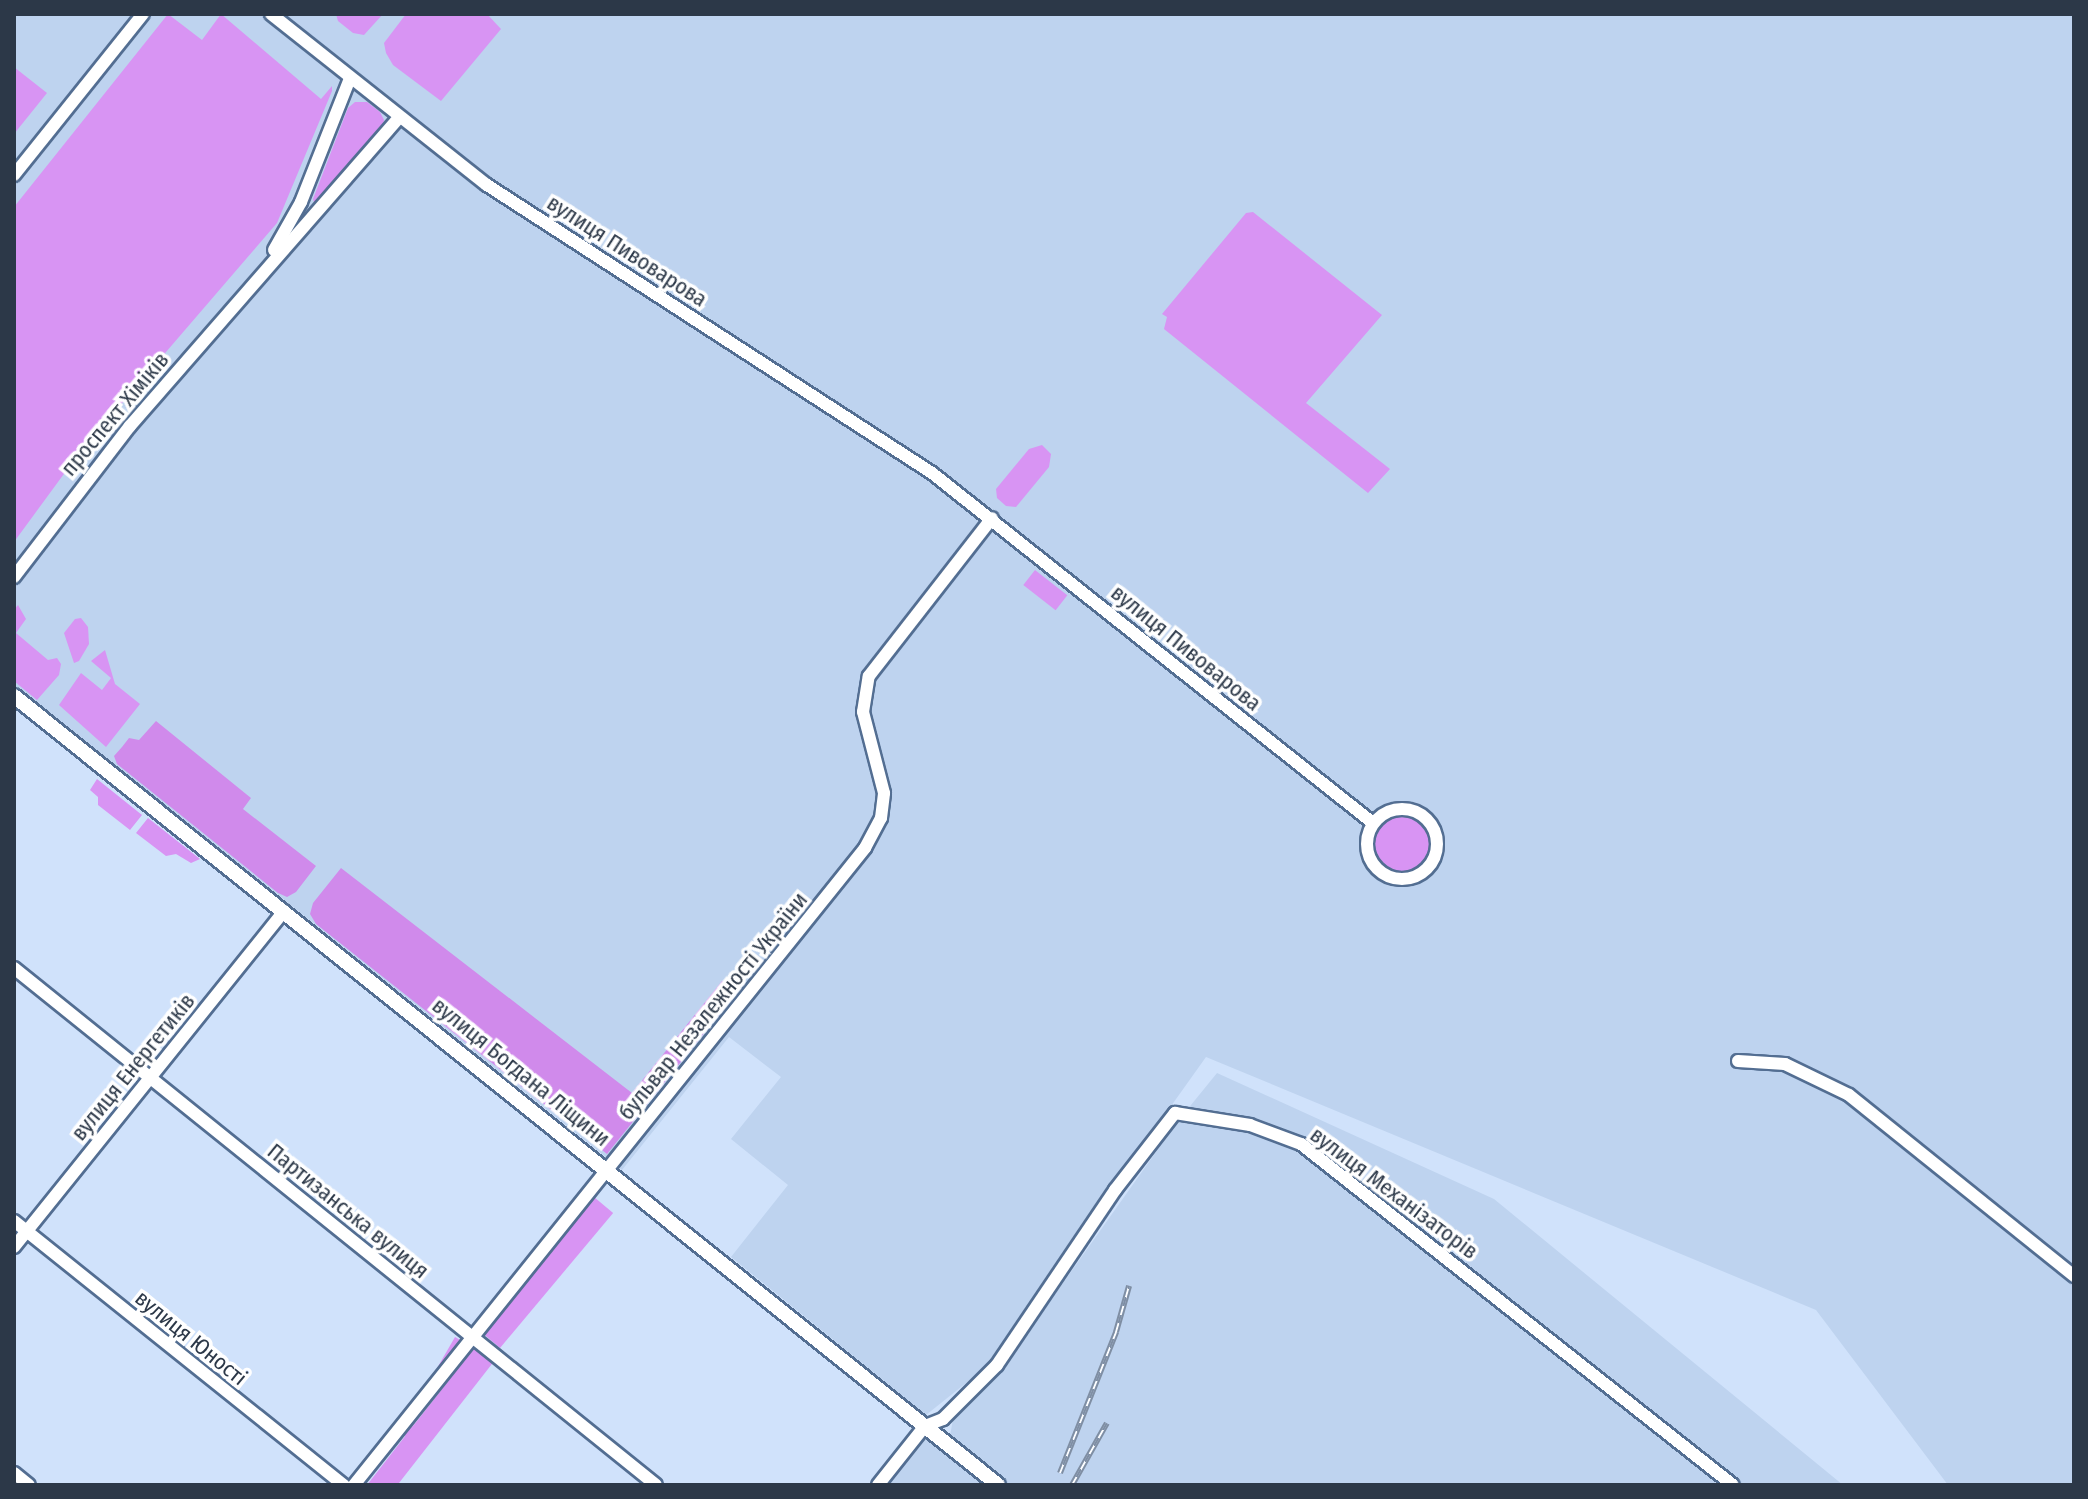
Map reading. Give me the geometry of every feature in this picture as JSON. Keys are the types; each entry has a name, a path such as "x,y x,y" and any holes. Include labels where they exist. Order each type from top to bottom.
{"main road":[{"name":"вулиця Богдана Ліщини","path":"14,696 998,1485"}],"street":[{"path":"14,175 143,14"},
{"name":"вулиця Пивоварова","path":"271,14 487,185 881,438 992,518 1356,809 1378,819"},
{"name":"проспект Хіміків","path":"253,281 301,202 350,78"},
{"name":"проспект Хіміків","path":"14,577 91,473 253,281 399,118"},
{"name":"бульвар Незалежності України","path":"354,1485 865,848 881,818 884,793 863,712 869,676 992,518"},
{"path":"1407,809 1429,821 1435,832 1437,849 1427,869 1416,876 1400,879 1376,868 1367,841 1378,819 1407,809"},
{"name":"вулиця Енергетиків","path":"14,1247 284,911"},
{"name":"Партизанська вулиця","path":"14,968 656,1485"},
{"path":"1738,1061 1785,1064 1849,1095 2074,1276"},
{"name":"вулиця Механізаторів","path":"925,1426 943,1419 997,1365 1115,1190 1175,1113 1250,1125 1301,1144 1733,1485"},
{"name":"вулиця Юності","path":"14,1221 344,1485"},
{"path":"878,1485 925,1426"},
{"path":"14,1473 29,1485"}],"shaded area":[{"path":"14,14 2074,14 2074,1485 1948,1485 1816,1310 1206,1057 1129,1165 1104,1192 1025,1315 981,1371 926,1415 731,1257 788,1185 731,1139 781,1077 729,1037 622,1170 14,684"},
{"path":"168,14 202,40 221,14 321,99 332,86 332,91 277,223 80,452 14,542 14,207"},
{"path":"336,14 383,14 364,35 353,33 338,21"},
{"path":"406,14 487,14 501,29 441,101 393,65 386,53 384,43"},
{"path":"14,67 47,93 14,134"},
{"path":"355,102 367,102 380,112 384,120 382,130 315,205 313,199 348,108"},
{"path":"1253,212 1382,315 1306,403 1390,469 1368,493 1164,329 1167,317 1162,314 1246,213"},
{"path":"1042,445 1051,454 1049,467 1016,507 1006,506 997,498 996,489 1029,449"},
{"path":"1035,570 1067,595 1056,610 1023,585"},
{"path":"18,605 26,619 16,633 48,660 57,658 61,664 59,675 37,700 14,681 14,610"},
{"path":"81,618 88,627 89,644 79,661 74,663 64,633 75,619"},
{"path":"105,650 115,684 140,704 106,747 59,705 81,673 102,690 111,678 91,661"},
{"path":"156,721 251,798 243,809 316,866 296,892 287,897 278,893 117,764 114,756 129,738 139,740"},
{"path":"97,779 142,815 130,830 98,805 98,797 90,790"},
{"path":"1402,815 1422,824 1431,844 1422,864 1402,873 1382,864 1373,844 1382,824"},
{"path":"148,818 200,859 191,863 176,854 166,856 136,833"},
{"path":"341,868 632,1093 722,981 737,992 607,1154 316,924 310,914 313,903"},
{"path":"1217,1073 1494,1199 1843,1485 1008,1485 950,1436 953,1419 1002,1369 1178,1121"},
{"path":"594,1197 613,1213 500,1348 481,1332"},
{"path":"455,1337 462,1341 406,1437 400,1433"},
{"path":"474,1348 493,1363 397,1485 367,1485"},
{"path":"922,1433 936,1444 986,1485 881,1485"}],"railway":[{"path":"1060,1473 1116,1332 1129,1286"},
{"path":"1072,1485 1107,1423"}]}
